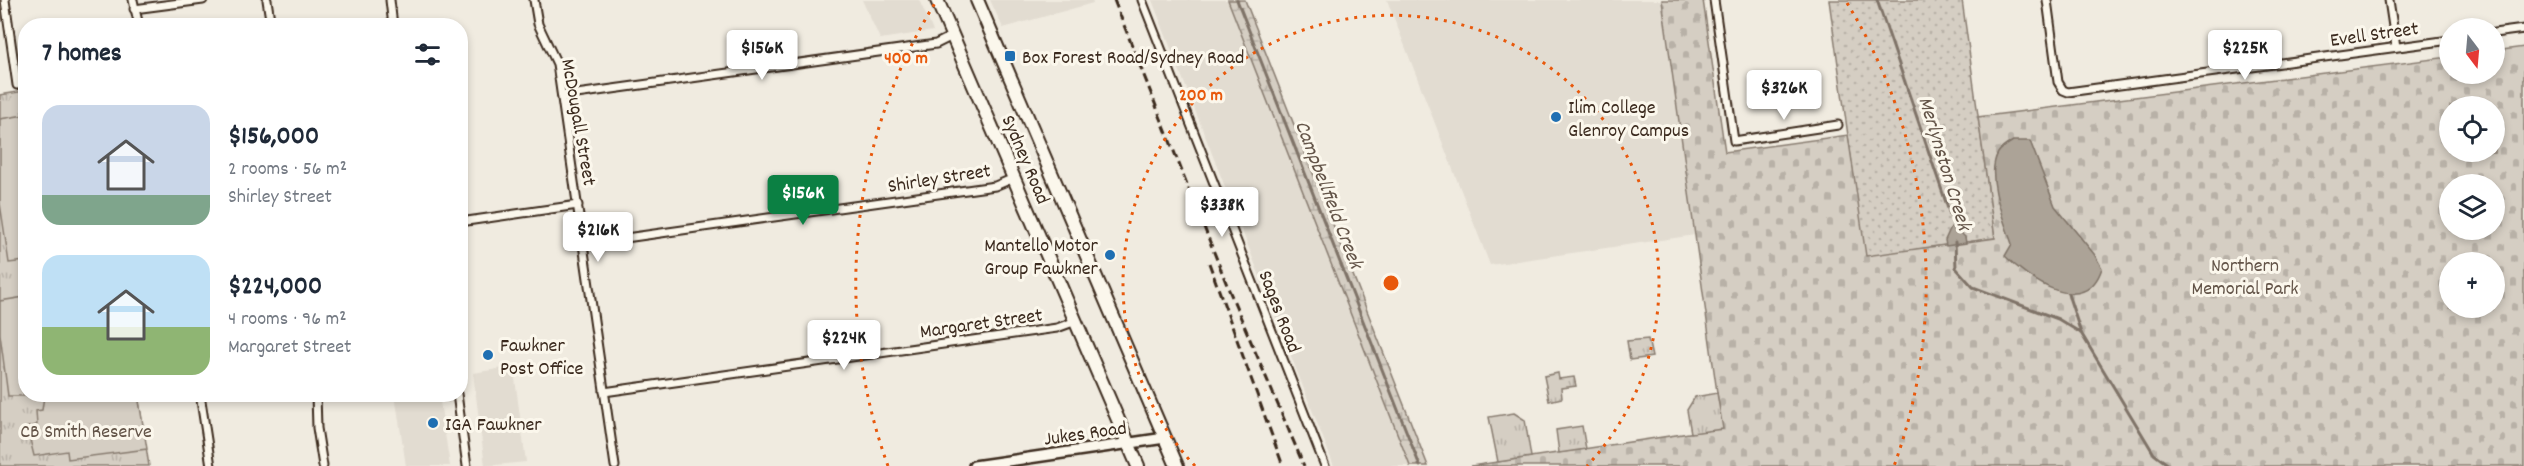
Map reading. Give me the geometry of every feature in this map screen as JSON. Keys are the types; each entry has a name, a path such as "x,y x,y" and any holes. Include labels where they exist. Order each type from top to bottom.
{"highway":[{"name":"Sydney Road","path":"937,0 1138,466"},
{"name":"Sydney Road","path":"977,0 1177,466"}],"street":[{"path":"5,0 17,85"},
{"path":"133,0 137,18"},
{"path":"134,9 203,0"},
{"path":"267,0 270,18"},
{"path":"390,0 392,18"},
{"name":"McDougall Street","path":"534,0 538,24 557,64 615,466"},
{"name":"Sages Road","path":"1142,0 1324,466"},
{"path":"1714,0 1734,141 1838,125"},
{"name":"Evell Street","path":"2047,0 2058,82 2063,90 2074,92 2439,41"},
{"path":"2389,0 2396,47"},
{"path":"2505,32 2524,29"},
{"path":"562,96 936,44 952,36"},
{"name":"Shirley Street","path":"583,244 995,186 1014,178"},
{"path":"468,221 578,205"},
{"name":"Margaret Street","path":"604,392 1058,328 1076,321"},
{"path":"201,402 211,466"},
{"path":"316,402 317,428 323,466"},
{"path":"458,402 467,466"},
{"name":"Jukes Road","path":"974,466 1165,438"}],"shaded area":[{"path":"862,0 919,0 933,31 880,39"},
{"path":"990,0 1092,0 1093,3 1003,28"},
{"path":"1152,0 1228,0 1410,466 1334,466"},
{"name":"Ilim College Glenroy Campus","path":"1387,0 1662,0 1695,235 1490,265"},
{"path":"2013,141 2030,141 2055,206 2094,254 2102,268 2094,283 2083,291 2070,293 2041,284 2005,256 2012,244 1997,198 1994,173 1998,153"},
{"path":"1951,227 1955,227 1965,237 1966,243 1946,246 1945,240"},
{"path":"510,367 514,371 526,462 485,466 473,373"},
{"path":"396,402 440,402 450,466 406,466"}],"green space":[{"path":"1228,0 1245,0 1428,466 1410,466"},
{"name":"Northern Memorial Park","path":"1662,0 1703,0 1725,152 1848,135 1866,256 1995,238 1978,117 2439,58 2439,84 2505,84 2505,50 2524,47 2524,466 1471,466 1722,428"},
{"path":"1829,0 1962,0 1995,238 1865,257"},
{"name":"CB Smith Reserve","path":"18,92 18,402 139,402 149,466 0,466 0,95"},
{"path":"18,116 18,262 9,263 0,203 0,119"},
{"path":"18,298 18,396 8,396 0,334 0,301"},
{"path":"1648,339 1652,357 1630,360 1627,341"},
{"path":"1558,373 1559,379 1574,377 1576,386 1561,388 1562,398 1549,401 1544,376"},
{"path":"1717,393 1723,429 1691,433 1687,410 1695,397"},
{"path":"43,402 139,402 147,449 68,459 67,451 34,456 27,427 37,425 36,411 42,410"},
{"path":"1514,413 1525,420 1531,457 1498,462 1489,417"},
{"path":"1582,426 1586,449 1559,453 1556,430"}],"waterway":[{"name":"Campbellfield Creek","path":"1237,0 1420,466"},
{"name":"Merlynston Creek","path":"1877,0 1955,229"},
{"name":"Merlynston Creek","path":"1955,242 1956,268 1973,287 2058,319 2081,333"},
{"name":"Merlynston Creek","path":"2068,294 2081,333 2154,454 2170,466"}],"railway":[{"path":"1114,0 1229,290 1304,466"},
{"path":"1209,263 1283,466"}],"place":[{"name":"Box Forest Road/Sydney Road","path":"1010,56"},
{"name":"Ilim College Glenroy Campus","path":"1556,117"},
{"name":"Mantello Motor Group Fawkner","path":"1110,255"},
{"name":"Fawkner Post Office","path":"488,355"},
{"name":"IGA Fawkner","path":"433,423"}]}
